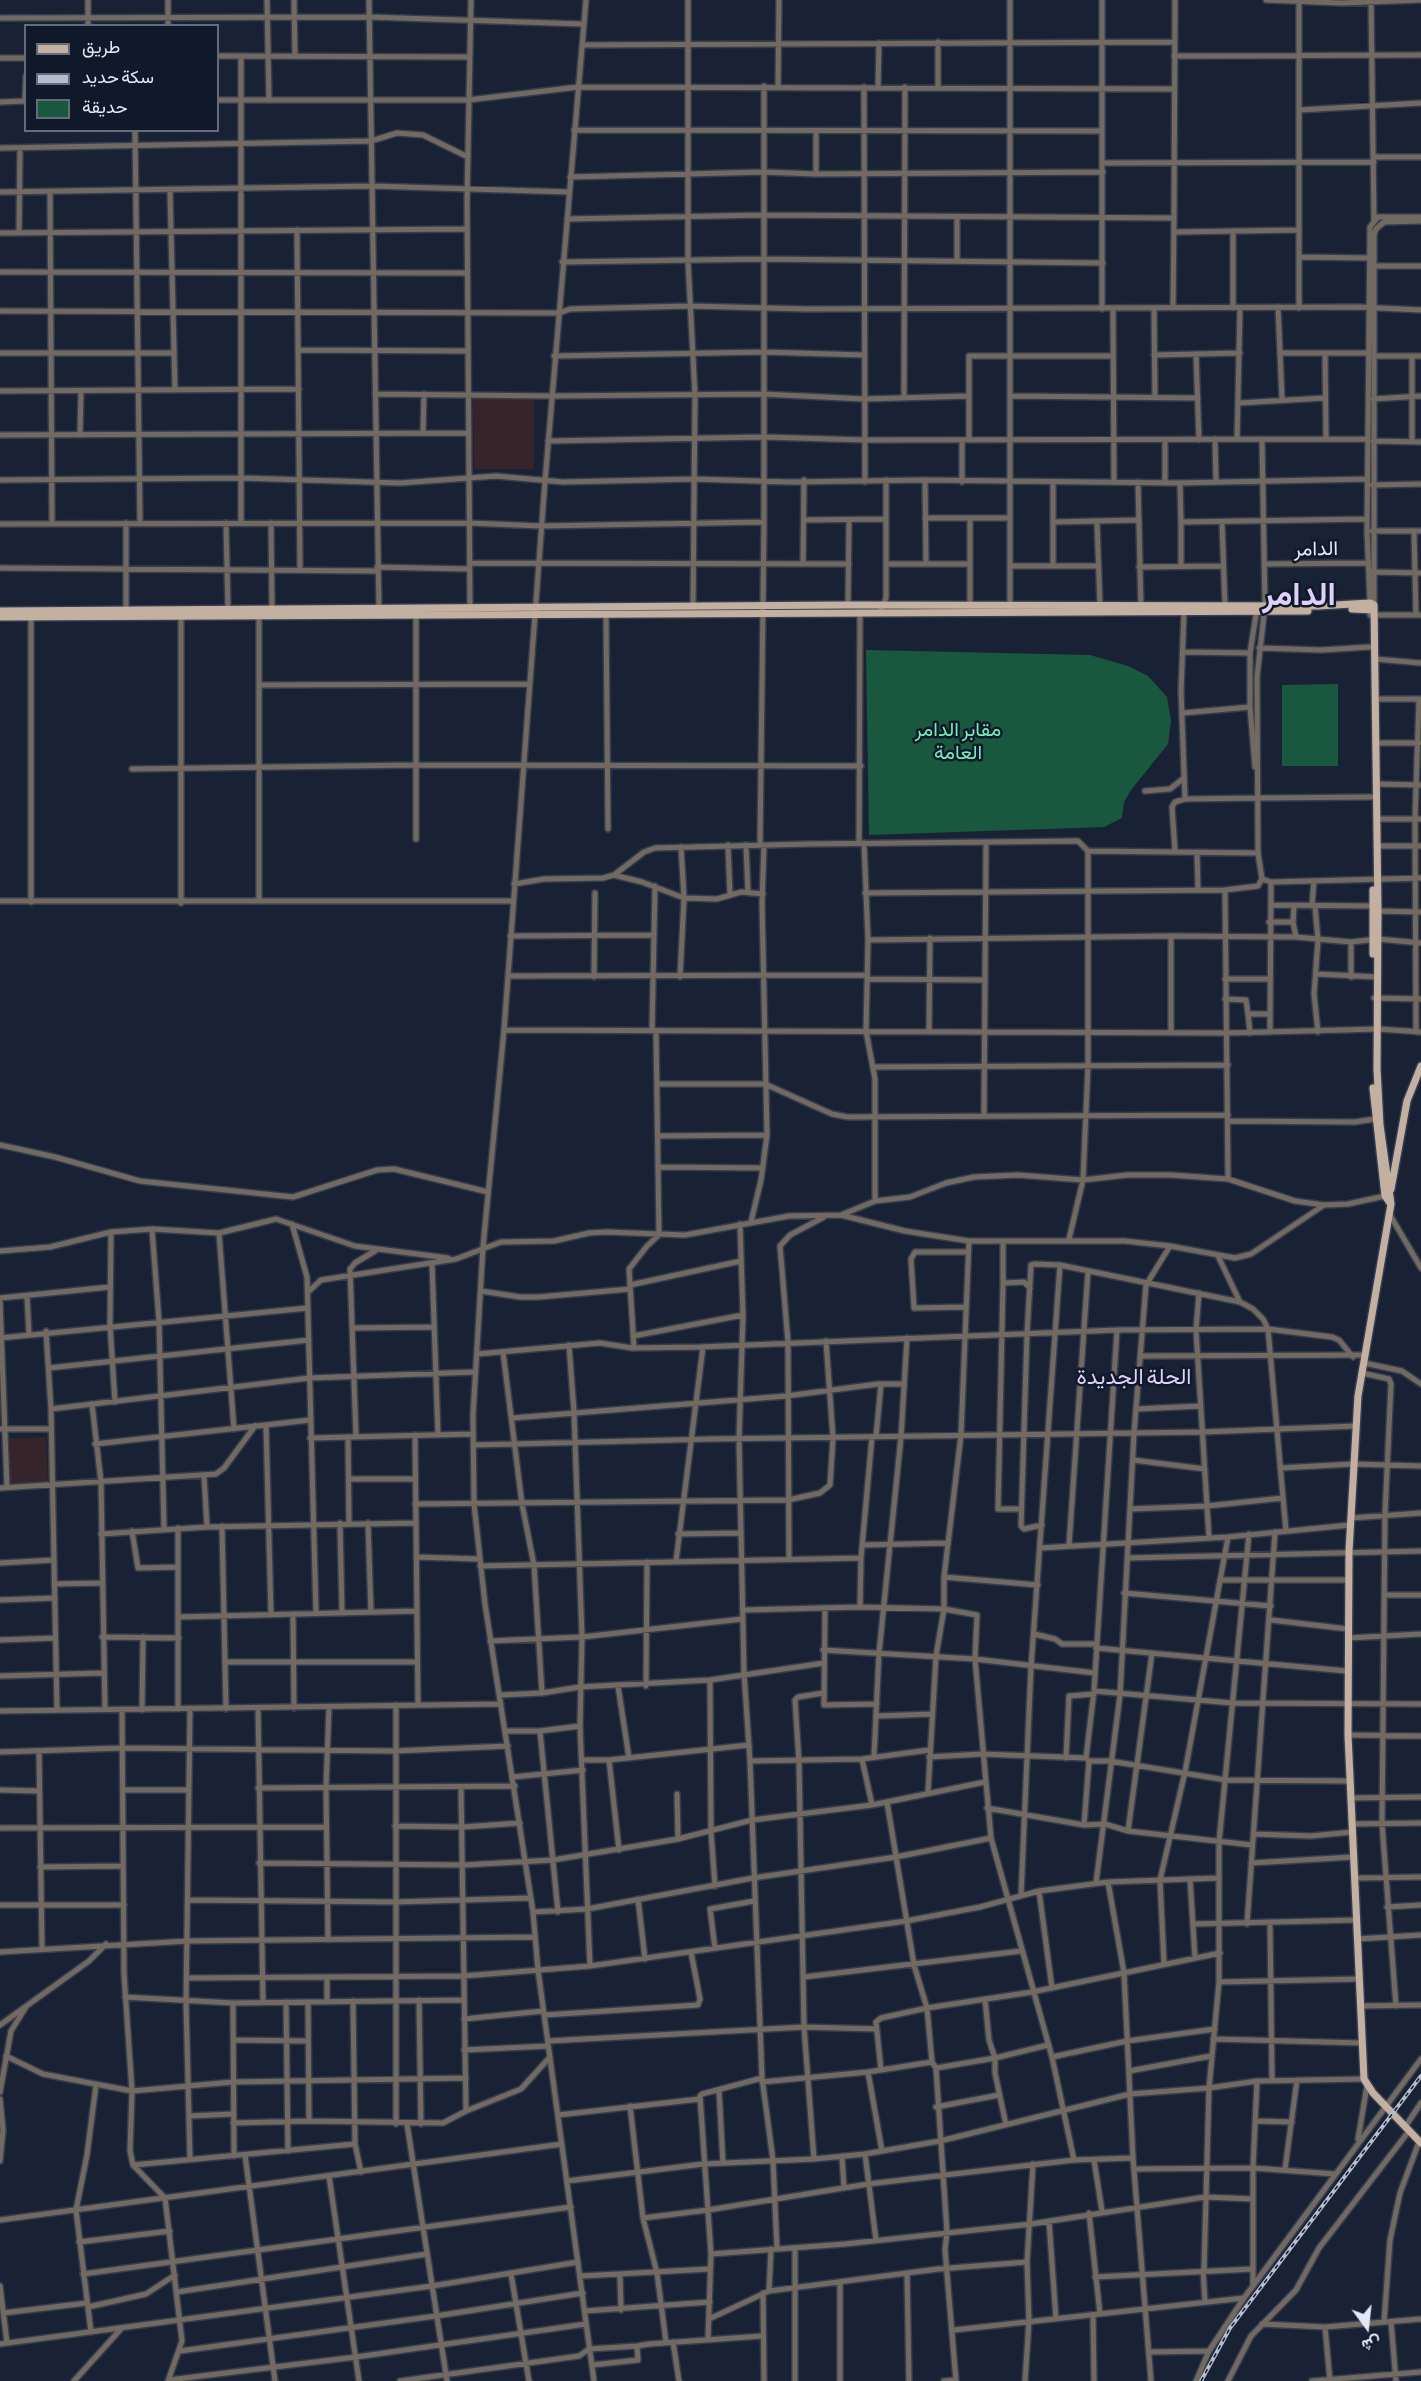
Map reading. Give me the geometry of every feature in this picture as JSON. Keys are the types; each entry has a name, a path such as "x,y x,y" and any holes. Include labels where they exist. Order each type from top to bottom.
{"main road":[{"path":"0,611 470,609 606,615 848,606 881,609 1141,609 1225,606 1261,609"},
{"path":"0,617 416,616 693,607 860,612 881,609 970,606 1010,609 1100,606 1184,612 1372,609"},
{"path":"1372,609 1371,797 1376,908 1377,1029 1375,1119 1387,1194 1391,1204 1362,1372 1356,1426 1349,1551 1348,1735 1360,2006 1366,2083 1420,2142"},
{"path":"1372,609 1376,699 1377,846 1375,880"},
{"path":"1387,1194 1407,1101 1421,1066"},
{"path":"1375,1069 1387,1194"}],"street":[{"path":"87,24 88,0"},
{"path":"168,0 168,24"},
{"path":"267,0 269,100"},
{"path":"294,0 295,56"},
{"path":"369,0 379,609"},
{"path":"470,609 467,189 471,0"},
{"path":"594,0 586,0 583,24 562,262 522,767 504,1030 483,1247 473,1434 474,1504 479,1559 533,1912 538,1970 594,2381"},
{"path":"688,0 688,261 694,395 693,607"},
{"path":"778,88 779,0"},
{"path":"1010,0 1010,609"},
{"path":"1102,0 1104,218 1102,309"},
{"path":"1173,308 1175,0"},
{"path":"1266,0 1421,0"},
{"path":"1299,0 1299,308"},
{"path":"1371,1 1374,107 1374,266 1370,440 1372,609"},
{"path":"0,18 369,16 583,24"},
{"path":"27,18 27,24"},
{"path":"938,42 938,87"},
{"path":"582,45 1174,42"},
{"path":"878,87 879,43"},
{"path":"1174,56 1421,55"},
{"path":"219,56 470,57"},
{"path":"241,56 242,144 239,229 242,390 241,523"},
{"path":"0,58 24,58"},
{"path":"751,1222 763,1168 767,1135 761,765 764,609 762,259 764,86"},
{"path":"219,100 468,100 578,87 1174,89"},
{"path":"864,87 865,482"},
{"path":"904,398 905,87"},
{"path":"0,102 24,101"},
{"path":"1299,110 1421,103"},
{"path":"574,130 1102,130"},
{"path":"816,131 816,174"},
{"path":"135,132 137,435 140,523"},
{"path":"0,148 371,141 397,133 423,135 468,157"},
{"path":"19,232 20,148"},
{"path":"1103,163 1421,157"},
{"path":"570,177 764,172 816,174 1103,172"},
{"path":"0,192 170,192 240,188 372,186 569,192"},
{"path":"50,192 52,524"},
{"path":"170,192 175,390"},
{"path":"567,219 764,215 864,218 1174,218"},
{"path":"957,217 957,261"},
{"path":"1372,308 1370,227 1374,220 1381,217 1421,220"},
{"path":"1374,235 1376,229 1384,222 1421,220"},
{"path":"0,232 467,229"},
{"path":"297,230 300,569"},
{"path":"1174,232 1299,230"},
{"path":"1233,231 1233,308"},
{"path":"1299,257 1369,258"},
{"path":"562,262 762,259 1103,263"},
{"path":"1374,266 1421,266"},
{"path":"0,272 467,273"},
{"path":"560,302 570,309"},
{"path":"0,310 559,313 570,309 763,306 863,309 1278,307 1421,310"},
{"path":"1278,307 1282,399"},
{"path":"1113,308 1114,482"},
{"path":"1154,308 1155,398"},
{"path":"1237,439 1240,308"},
{"path":"298,350 468,351"},
{"path":"0,352 173,353"},
{"path":"555,356 763,352 864,355"},
{"path":"1154,355 1240,353"},
{"path":"1280,353 1421,356"},
{"path":"1325,353 1326,438"},
{"path":"969,440 969,356 1011,354 1113,356"},
{"path":"1196,354 1199,440"},
{"path":"1371,355 1373,399 1368,478 1367,563 1372,609"},
{"path":"1412,356 1412,442"},
{"path":"0,391 299,389"},
{"path":"80,435 81,391"},
{"path":"375,393 552,396 764,394 864,399 968,396"},
{"path":"423,433 424,394"},
{"path":"1011,396 1198,398"},
{"path":"1373,399 1421,396"},
{"path":"1239,403 1324,398"},
{"path":"0,435 469,433"},
{"path":"548,441 764,437 865,441 1326,438 1421,442"},
{"path":"866,893 1255,888 1262,879 1258,852 1257,777 1259,648 1264,564 1262,439"},
{"path":"962,440 962,482"},
{"path":"1165,482 1166,440"},
{"path":"1215,440 1216,481"},
{"path":"0,480 241,478 376,482 439,481 470,476 545,481 679,482 693,479 789,482 925,480 1180,483 1368,478"},
{"path":"803,563 804,480"},
{"path":"881,609 886,598 886,480"},
{"path":"925,480 926,563"},
{"path":"1053,482 1053,566"},
{"path":"1138,482 1141,609"},
{"path":"1180,483 1181,566"},
{"path":"1372,485 1421,484"},
{"path":"925,518 1010,518"},
{"path":"970,518 970,606"},
{"path":"804,520 885,519"},
{"path":"1181,522 1367,519"},
{"path":"848,606 849,520"},
{"path":"1054,522 1138,520"},
{"path":"0,524 469,523 541,526 764,522"},
{"path":"1097,522 1100,606"},
{"path":"1222,522 1225,606"},
{"path":"126,523 126,611"},
{"path":"226,523 228,610"},
{"path":"271,523 272,610"},
{"path":"1372,531 1418,531 1418,615 1372,609"},
{"name":"الدامر","path":"1264,564 1367,563"},
{"path":"0,568 377,569 539,564 849,564"},
{"path":"886,564 970,564"},
{"path":"1010,567 1098,566"},
{"path":"1139,567 1222,566"},
{"path":"1372,573 1418,573"},
{"path":"1257,777 1252,758 1250,653 1261,609"},
{"path":"860,612 862,843 868,940 866,1031 873,1067 874,1202"},
{"path":"1184,612 1181,691 1185,799"},
{"path":"259,615 259,901"},
{"path":"606,615 608,829"},
{"path":"181,616 181,903"},
{"path":"416,616 416,839"},
{"path":"31,617 31,902"},
{"path":"1259,648 1321,650 1370,647"},
{"path":"1183,652 1250,653"},
{"path":"1375,658 1421,663"},
{"path":"260,684 529,684"},
{"path":"504,1030 1250,1033 1377,1029 1419,1032 1420,699 1376,699"},
{"path":"1183,713 1250,707"},
{"path":"1376,742 1420,743"},
{"path":"132,769 415,765 861,766"},
{"path":"1145,791 1170,789 1184,778"},
{"path":"1376,784 1419,785"},
{"path":"1175,851 1172,805 1185,799 1371,797"},
{"path":"1376,819 1418,819"},
{"path":"514,884 544,879 603,878 614,875 644,852 655,848 1069,840 1078,841 1088,851 1258,852"},
{"path":"984,1115 983,980 986,843"},
{"path":"728,845 730,895"},
{"path":"746,845 748,892"},
{"path":"1377,846 1418,846"},
{"path":"680,977 684,898 681,847"},
{"path":"1070,1239 1083,1180 1086,1116 1088,851"},
{"path":"1197,853 1198,890"},
{"path":"614,875 655,886 684,898 717,899 748,892 763,894"},
{"path":"1262,879 1271,882 1419,878"},
{"path":"1314,881 1312,905 1316,906"},
{"path":"1270,1032 1268,979 1272,937 1269,922 1271,882"},
{"path":"634,1348 631,1265 660,1235 654,1031 655,886"},
{"path":"1226,890 1228,1179"},
{"path":"594,977 595,893"},
{"path":"0,901 181,903 513,901"},
{"path":"1271,905 1376,908 1418,912"},
{"path":"1294,906 1293,922 1296,937"},
{"path":"1316,906 1318,940 1314,994 1318,1032"},
{"path":"1269,922 1293,922"},
{"path":"510,936 654,935"},
{"path":"868,940 1171,936 1296,937 1351,942 1375,939 1419,943"},
{"path":"1171,936 1172,1032"},
{"path":"929,1032 930,938"},
{"path":"1351,942 1351,977"},
{"path":"508,976 763,975 983,980"},
{"path":"1317,975 1376,977"},
{"path":"1225,979 1268,979"},
{"path":"1376,998 1418,999"},
{"path":"1225,999 1246,1000 1250,1033"},
{"path":"1248,1014 1268,1014"},
{"path":"873,1067 1228,1065"},
{"path":"657,1084 765,1084 832,1114 848,1117 1086,1116 1346,1122 1375,1119"},
{"path":"658,1136 767,1135"},
{"path":"0,1145 65,1159 140,1180 293,1197 377,1170 394,1169 488,1192"},
{"path":"658,1167 763,1168"},
{"path":"308,1292 321,1280 456,1259 475,1254 483,1247 514,1241 554,1241 589,1233 685,1235 806,1214 841,1215 874,1202 910,1197 946,1183 974,1177 1018,1175 1083,1180 1138,1175 1228,1179 1295,1201 1324,1205 1348,1204 1387,1194"},
{"path":"841,1215 887,1228 969,1241 1070,1239 1170,1246 1235,1258 1251,1254 1324,1205"},
{"path":"1390,1215 1421,1268"},
{"path":"789,1559 786,1396 788,1342 780,1246 790,1235 825,1216"},
{"path":"0,1251 50,1247 111,1232 152,1229 219,1233 270,1220 292,1224 355,1246 456,1259"},
{"path":"292,1224 306,1267 308,1292 316,1613"},
{"path":"740,1224 743,1316 739,1439 745,1610 742,1619 750,1761 759,2031 762,2080 773,2160 774,2198 774,2249 766,2292 762,2336 764,2381"},
{"path":"152,1229 159,1321 164,1529"},
{"path":"111,1232 110,1325 115,1402"},
{"path":"219,1233 234,1429"},
{"path":"928,1791 936,1656 944,1609 944,1577 961,1436 969,1241"},
{"path":"1003,1241 998,1509 1021,1509"},
{"path":"1096,1883 1119,1695 1134,1433 1146,1285 1170,1246"},
{"path":"356,1437 351,1274 355,1263 376,1250"},
{"path":"966,1307 914,1308 911,1259 915,1252 968,1252"},
{"path":"1218,1256 1240,1302"},
{"path":"481,1291 539,1297 630,1287 741,1261"},
{"path":"432,1263 438,1435"},
{"path":"1042,1525 1022,1528 1021,1509 1027,1334 1032,1264 1060,1265 1146,1285 1199,1293 1240,1302 1253,1309 1268,1329 1286,1531"},
{"path":"1020,1895 1031,1667 1060,1265"},
{"path":"1069,1545 1088,1271"},
{"path":"1003,1283 1024,1282 1030,1288"},
{"path":"7,1487 3,1429 0,1300 110,1287"},
{"path":"1199,1293 1196,1330 1197,1357 1209,1538"},
{"path":"27,1296 28,1334"},
{"path":"1,1338 46,1331 308,1308"},
{"path":"633,1336 743,1316"},
{"path":"353,1328 434,1327"},
{"path":"477,1354 600,1343 634,1348 703,1347 1142,1329 1268,1329 1332,1337 1338,1340 1353,1357"},
{"path":"1084,1825 1117,1330"},
{"path":"46,1331 51,1409 57,1710"},
{"path":"874,1756 879,1653 901,1437 907,1338"},
{"path":"49,1368 160,1358 309,1340"},
{"path":"415,1504 788,1500 820,1493 830,1485 833,1438 826,1341"},
{"path":"569,1345 574,1412 573,1441 582,1637 580,1726 590,1966"},
{"path":"676,1561 703,1347"},
{"path":"503,1352 522,1503 534,1565 542,1693"},
{"path":"1141,1356 1353,1357 1402,1371 1421,1384"},
{"path":"51,1409 309,1378 476,1372"},
{"path":"1362,1372 1391,1381 1385,1514 1382,1824 1396,2006"},
{"path":"513,1418 786,1396 881,1384 904,1384"},
{"path":"860,1607 862,1545 881,1384"},
{"path":"92,1404 94,1444 101,1482 105,1710"},
{"path":"1136,1409 1201,1406"},
{"path":"94,1444 310,1420"},
{"path":"266,1425 271,1615"},
{"path":"0,1488 216,1474 224,1468 255,1426"},
{"path":"473,1445 573,1441 1203,1432 1356,1426"},
{"path":"3,1429 51,1429"},
{"path":"310,1438 473,1434"},
{"path":"415,1435 418,1704"},
{"path":"348,1437 349,1523"},
{"path":"1133,1460 1205,1469"},
{"path":"1280,1468 1353,1464 1421,1466"},
{"path":"204,1475 207,1527"},
{"path":"349,1479 415,1479"},
{"path":"1130,1509 1207,1506 1283,1498"},
{"path":"1040,1548 1228,1537 1286,1531 1385,1514 1421,1513"},
{"path":"101,1534 222,1526 415,1522"},
{"path":"340,1523 342,1613"},
{"path":"368,1523 371,1612"},
{"path":"222,1526 226,1709"},
{"path":"178,1528 178,1709"},
{"path":"132,1531 138,1569 178,1567"},
{"path":"1247,1924 1271,1620 1275,1532"},
{"path":"678,1534 741,1533"},
{"path":"1205,2302 1203,2270 1209,2088 1220,1953 1219,1842 1236,1662 1244,1605 1243,1580 1249,1534"},
{"path":"1164,1964 1160,1880 1185,1772 1228,1537"},
{"path":"862,1545 948,1543"},
{"path":"1127,1558 1421,1551"},
{"path":"416,1557 479,1559"},
{"path":"480,1566 861,1558"},
{"path":"0,1563 54,1560"},
{"path":"646,1686 647,1562"},
{"path":"944,1577 1038,1585"},
{"path":"1220,1580 1349,1580"},
{"path":"54,1584 102,1582"},
{"path":"1124,1593 1216,1603 1271,1606"},
{"path":"1385,1595 1421,1595"},
{"path":"0,1600 55,1598"},
{"path":"745,1610 860,1607 944,1609 977,1615 975,1659 991,1838 1032,1992 1052,2057 1065,2109 1074,2160"},
{"path":"825,1609 823,1703 826,1706 877,1704"},
{"path":"179,1617 416,1611"},
{"path":"293,1614 294,1708"},
{"path":"490,1641 582,1637 742,1619"},
{"path":"1271,1620 1348,1629"},
{"path":"1034,1634 1055,1639 1062,1644 1347,1671"},
{"path":"1348,1638 1421,1634"},
{"path":"102,1637 179,1638"},
{"path":"142,1710 143,1637"},
{"path":"0,1640 56,1638"},
{"path":"823,1650 975,1659 1095,1673"},
{"path":"1128,1831 1148,1697 1152,1653"},
{"path":"225,1662 417,1662"},
{"path":"500,1695 542,1693 580,1687 646,1686 710,1680 744,1673 824,1664"},
{"path":"0,1676 103,1673"},
{"path":"710,1680 711,1832 715,1886"},
{"path":"618,1686 629,1758"},
{"path":"1066,1758 1069,1696 1094,1692 1232,1703 1421,1704"},
{"path":"814,2159 804,2028 804,1937 795,1700 798,1697 823,1693"},
{"path":"0,1712 501,1704"},
{"path":"396,1705 394,1751 397,1940 396,2124"},
{"path":"328,1940 326,1749 329,1707"},
{"path":"258,1708 263,2002"},
{"path":"190,1709 186,2002 190,2159"},
{"path":"122,1710 125,1997 132,2091 130,2151 133,2165 165,2199 181,2321 180,2351 168,2380 274,2368 586,2324"},
{"path":"876,1716 932,1714"},
{"path":"506,1731 540,1731 580,1726"},
{"path":"540,1731 558,1911"},
{"path":"1348,1735 1421,1736"},
{"path":"583,1760 609,1760 749,1745"},
{"path":"0,1752 123,1748 394,1751 508,1746"},
{"path":"750,1761 799,1762 862,1759 929,1750"},
{"path":"39,1751 42,1948"},
{"path":"929,1757 982,1754 1066,1758 1110,1761 1226,1780 1350,1781"},
{"path":"862,1759 872,1805"},
{"path":"609,1760 619,1850"},
{"path":"513,1777 583,1770"},
{"path":"259,1863 464,1865 553,1860 678,1839 752,1820 872,1805 928,1791 985,1782"},
{"path":"258,1788 515,1786"},
{"path":"461,1788 465,1900 466,2111"},
{"path":"0,1790 39,1791"},
{"path":"123,1790 189,1790"},
{"path":"677,1794 678,1839"},
{"path":"1350,1798 1421,1797"},
{"path":"887,1802 914,1965 927,2008 932,2062 936,2068 936,2107 943,2176 947,2268 954,2330 956,2380 944,2381"},
{"path":"987,1808 1084,1825 1105,1824 1128,1831 1252,1845"},
{"path":"395,1826 463,1827 519,1823"},
{"path":"1253,1834 1311,1836 1382,1824 1421,1823"},
{"path":"0,1828 326,1827"},
{"path":"533,1912 587,1909 753,1878 896,1857 991,1838"},
{"path":"1251,1863 1353,1857"},
{"path":"40,1867 123,1866"},
{"path":"1354,1878 1421,1877"},
{"path":"1190,1878 1195,1958"},
{"path":"187,1978 464,1976 590,1966 906,1921 1039,1891 1096,1883 1219,1878"},
{"path":"1108,1882 1124,1973 1133,2158 1151,2381"},
{"path":"1039,1891 1052,1988"},
{"path":"189,1900 396,1902 530,1898"},
{"path":"638,1899 645,1959"},
{"path":"715,1948 710,1909 754,1901"},
{"path":"0,1905 124,1905"},
{"path":"1387,1907 1421,1905"},
{"path":"1193,1924 1357,1920"},
{"path":"1270,1923 1269,2040 1272,2080"},
{"path":"1358,1939 1421,1935"},
{"path":"0,1952 188,1941 535,1937"},
{"path":"0,2025 89,1961 106,1944"},
{"path":"804,1977 1021,1951"},
{"path":"464,2019 698,2005 700,2000 691,1953"},
{"path":"881,2070 876,2022 881,2018 927,2008 1032,1992 1220,1953"},
{"path":"327,1978 327,2001"},
{"path":"1219,1982 1359,1979"},
{"path":"125,1997 233,2003 464,2000"},
{"path":"985,1999 989,2040 995,2058 999,2095 1006,2125"},
{"path":"419,2000 421,2124"},
{"path":"353,2001 355,2144 361,2172"},
{"path":"286,2002 288,2151"},
{"path":"308,2002 309,2121"},
{"path":"0,2092 11,2031 28,2003"},
{"path":"233,2003 234,2156"},
{"path":"1360,2006 1421,2005"},
{"path":"464,2050 804,2028 876,2029"},
{"path":"1052,2057 1127,2041 1215,2029"},
{"path":"1213,2039 1362,2043"},
{"path":"233,2040 308,2041"},
{"path":"936,2068 995,2058 1048,2045"},
{"path":"6,2056 43,2074 132,2091 233,2082 354,2082 466,2078"},
{"path":"1129,2071 1211,2056"},
{"path":"233,2123 309,2121 443,2123 466,2111 521,2089 550,2057"},
{"path":"1196,2381 1209,2351 1244,2298 1358,2140 1421,2059"},
{"path":"708,2339 711,2254 703,2164 700,2099 702,2094 762,2080 807,2079 932,2062"},
{"path":"868,2072 882,2151"},
{"path":"567,2181 703,2164 814,2159 865,2154 940,2141 1130,2094 1272,2080 1366,2083 1358,2140"},
{"path":"1285,2169 1297,2080"},
{"path":"1253,2287 1253,2168 1257,2081"},
{"path":"91,2332 76,2210 87,2155 96,2085"},
{"path":"719,2090 723,2163"},
{"path":"936,2107 999,2095"},
{"path":"0,2099 3,2130 0,2161"},
{"path":"558,2115 700,2099"},
{"path":"1228,2381 1251,2336 1296,2290 1319,2248 1407,2129 1421,2103"},
{"path":"630,2106 643,2218 657,2273 666,2342"},
{"path":"189,2116 233,2114"},
{"path":"1255,2121 1292,2122"},
{"path":"407,2124 415,2164 446,2378"},
{"path":"1396,2381 1388,2322 1390,2240 1400,2193 1420,2142"},
{"path":"133,2165 355,2144"},
{"path":"0,2220 562,2144"},
{"path":"865,2154 876,2240"},
{"path":"245,2155 275,2381"},
{"path":"842,2157 844,2187"},
{"path":"643,2218 708,2210 868,2184 1033,2164 1133,2158"},
{"path":"1094,2160 1102,2211"},
{"path":"1025,2381 1029,2322 1027,2262 1033,2164"},
{"path":"1134,2169 1253,2168 1335,2174"},
{"path":"330,2176 359,2381"},
{"path":"711,2254 795,2249 1031,2224 1089,2213 1205,2197 1253,2199"},
{"path":"83,2274 571,2207"},
{"path":"1089,2213 1095,2277 1094,2381"},
{"path":"1049,2221 1056,2319"},
{"path":"79,2242 170,2231"},
{"path":"795,2249 795,2381"},
{"path":"177,2292 427,2254"},
{"path":"0,2344 432,2286 578,2262"},
{"path":"709,2319 766,2292 947,2268 1027,2262"},
{"path":"581,2276 620,2276 709,2269"},
{"path":"1095,2277 1252,2269"},
{"path":"907,2273 909,2381"},
{"path":"511,2274 529,2381"},
{"path":"3,2313 87,2305 146,2294 175,2275"},
{"path":"620,2276 621,2310"},
{"path":"840,2282 840,2381"},
{"path":"0,2286 7,2343"},
{"path":"180,2351 516,2305 583,2293"},
{"path":"954,2330 1244,2298"},
{"path":"585,2311 710,2302"},
{"path":"1262,2324 1325,2327 1421,2319"},
{"path":"1325,2327 1330,2380"},
{"path":"74,2381 122,2329"},
{"path":"400,2381 446,2378 525,2365 582,2355 590,2349 762,2336"},
{"path":"673,2342 680,2381"},
{"path":"592,2365 638,2361 637,2346"},
{"path":"1149,2352 1209,2351"},
{"path":"1312,2381 1421,2372"}],"shaded area":[{"path":"473,397 534,398 534,469 474,469"},
{"path":"46,1437 48,1483 8,1486 5,1439"}],"green space":[{"name":"مقابر الدامر العامة","path":"866,650 1090,655 1128,666 1148,676 1167,697 1171,721 1168,744 1131,790 1124,802 1122,818 1104,827 869,835"},
{"path":"1338,684 1338,766 1282,766 1282,685"}],"railway":[{"path":"1201,2381 1230,2328 1421,2076"}],"district":[{"name":"الدامر","path":"1299,595"},
{"name":"الحلة الجديدة","path":"1134,1377"}]}
